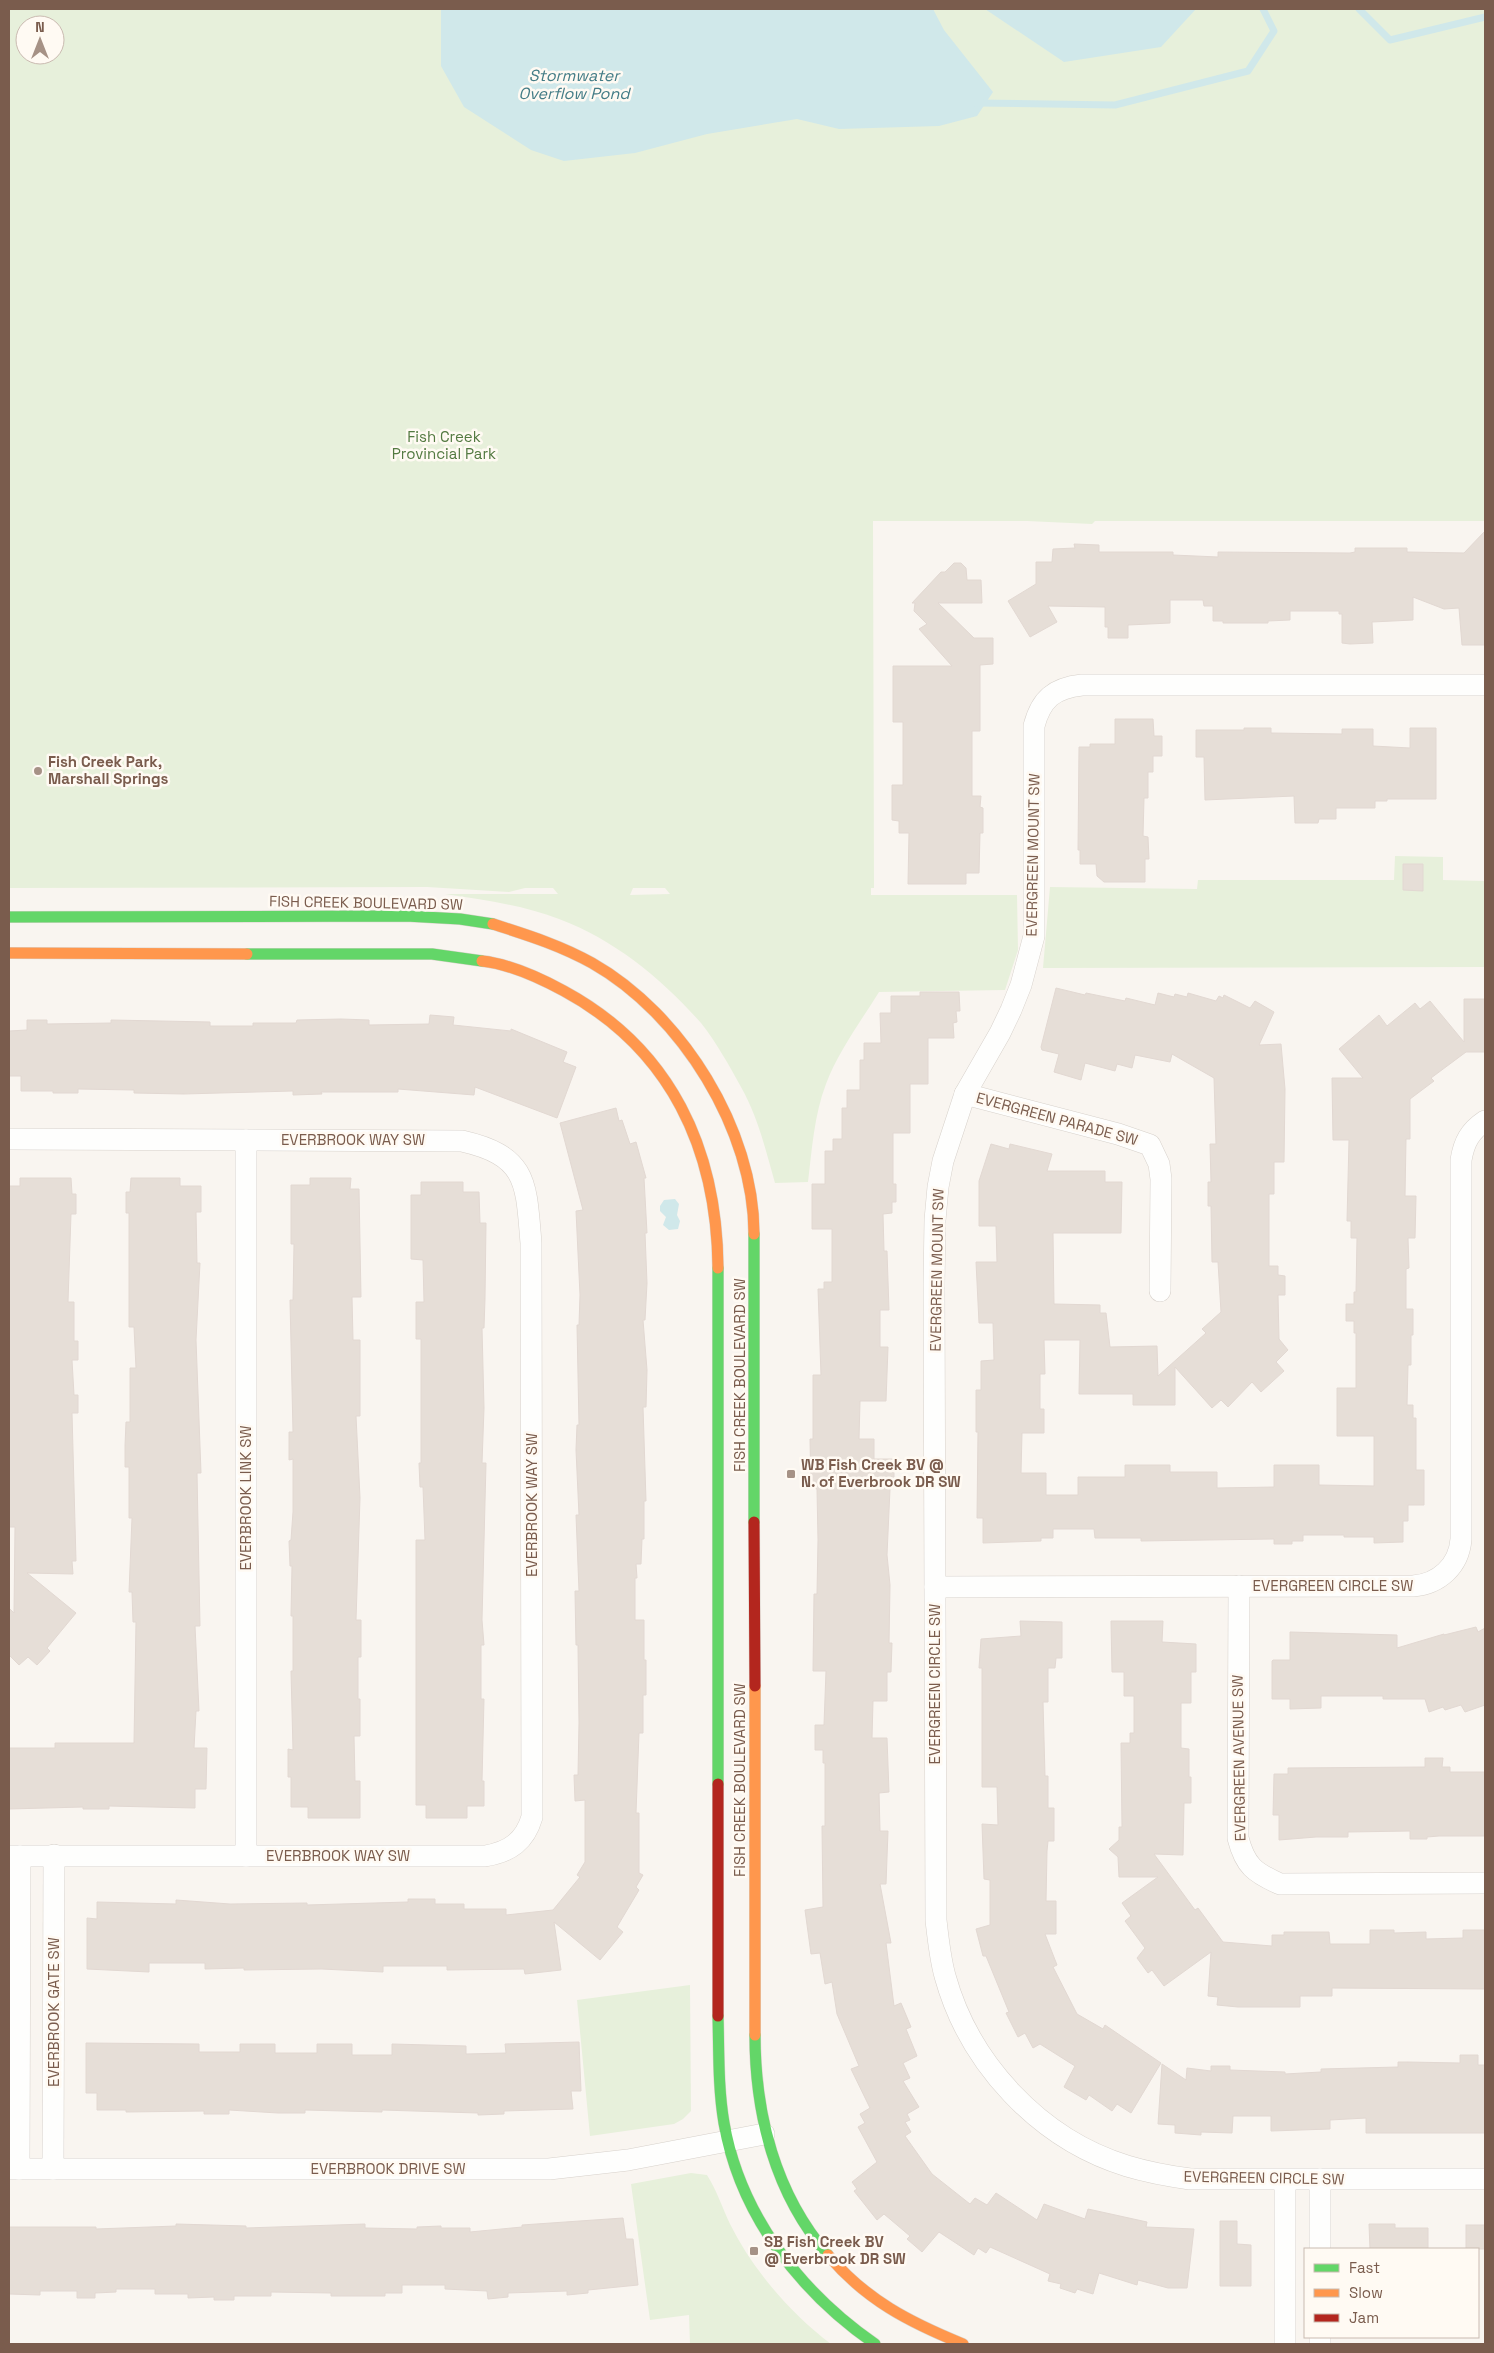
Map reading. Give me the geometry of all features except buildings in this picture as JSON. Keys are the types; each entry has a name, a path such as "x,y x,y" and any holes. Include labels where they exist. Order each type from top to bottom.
{"main road":[{"name":"FISH CREEK BOULEVARD SW","path":"9,917 406,916 443,917 491,923 542,938 575,953 609,974 640,997 670,1026 701,1067 720,1100 736,1135 748,1179 754,1223 755,2064 758,2106 764,2134 777,2174 792,2206 835,2265 881,2305 913,2323 964,2344"},
{"name":"FISH CREEK BOULEVARD SW","path":"9,953 432,954 459,955 486,960 513,966 538,976 588,1004 639,1046 676,1096 698,1138 708,1170 717,1214 718,1235 719,2071 722,2111 728,2141 740,2179 769,2238 801,2281 824,2306 876,2344"}],"street":[{"name":"EVERGREEN MOUNT SW","path":"935,1587 935,1220 943,1161 966,1094 1000,1034 1011,1010 1021,985 1034,936 1034,726 1038,710 1049,696 1070,686 1082,685 1485,685"},
{"name":"EVERGREEN PARADE SW","path":"966,1094 1118,1134 1150,1145 1159,1164 1161,1179 1160,1291"},
{"name":"EVERGREEN CIRCLE SW","path":"1485,1121 1471,1132 1463,1148 1461,1160 1461,1539 1457,1558 1449,1570 1424,1586 935,1587 936,1920 945,1976 961,2017 975,2045 992,2071 1012,2094 1053,2129 1100,2156 1152,2173 1190,2179 1485,2179"},
{"name":"EVERBROOK WAY SW","path":"9,1139 462,1141 489,1148 510,1161 520,1175 527,1195 531,1243 532,1816 529,1827 522,1837 504,1853 486,1856 14,1856"},
{"name":"EVERBROOK LINK SW","path":"246,1140 246,1856"},
{"name":"EVERGREEN AVENUE SW","path":"1239,1586 1238,1838 1245,1860 1254,1871 1280,1884 1485,1883"},
{"name":"EVERBROOK GATE SW","path":"54,1855 54,2169"},
{"path":"14,1856 14,2169"},
{"name":"EVERBROOK DRIVE SW","path":"14,2169 549,2168 628,2160 764,2134"},
{"path":"1320,2179 1320,2248"},
{"path":"1285,2180 1285,2344"}],"green space":[{"name":"Fish Creek Provincial Park","path":"9,9 1485,9 1485,521 1095,521 1092,524 1027,521 873,521 874,888 871,888 871,895 1017,895 1018,950 1005,990 879,992 843,1048 826,1084 816,1120 808,1182 775,1183 761,1134 747,1098 737,1079 717,1045 701,1023 654,976 599,938 559,919 517,907 445,894 558,894 553,888 525,888 509,892 427,887 9,888","holes":["633,888 665,888 670,894 630,895"]},
{"path":"1395,856 1443,857 1443,880 1485,881 1485,967 1043,968 1050,887 1197,889 1198,880 1394,880"},
{"path":"690,1985 691,2111 674,2124 590,2136 577,2000"},
{"path":"691,2173 707,2175 739,2241 761,2274 801,2319 831,2344 690,2344 689,2315 650,2320 631,2184"}],"water":[{"name":"Stormwater Overflow Pond","path":"441,9 933,9 944,30 993,92 977,116 939,126 839,129 797,119 707,134 635,153 564,161 531,150 464,107 441,66"},
{"path":"985,9 1196,9 1161,47 1064,62"},
{"path":"675,1199 679,1204 677,1215 680,1221 678,1229 669,1230 663,1225 666,1217 660,1211 660,1206 664,1200"}],"waterway":[{"path":"976,103 1115,105 1248,71 1274,31 1263,9"},
{"path":"1359,9 1390,40 1485,17"}],"traffic: fast":[{"path":"9,917 406,916 460,919 493,924"},
{"path":"247,954 432,954 482,961"},
{"path":"754,1234 754,1522"},
{"path":"718,1268 718,1784"},
{"path":"718,2016 722,2110 732,2157 744,2189 759,2220 777,2248 798,2275 822,2300 875,2344"},
{"path":"755,2035 759,2094 772,2152 794,2206 828,2255"}],"traffic: slow":[{"path":"493,924 531,936 592,963 625,985 655,1012 683,1044 707,1079 726,1116 741,1155 751,1195 754,1234"},
{"path":"9,953 247,954"},
{"path":"482,961 524,972 564,991 601,1015 633,1042 659,1073 681,1107 697,1143 709,1183 715,1224 718,1268"},
{"path":"755,1686 755,2035"},
{"path":"828,2255 858,2285 889,2308 924,2327 963,2344"}],"traffic: jam":[{"path":"754,1522 755,1686"},
{"path":"718,1784 718,2016"}],"place":[{"name":"Fish Creek Park, Marshall Springs","path":"38,771"},
{"name":"WB Fish Creek BV @ N. of Everbrook DR SW","path":"791,1474"},
{"name":"SB Fish Creek BV @ Everbrook DR SW","path":"754,2251"}]}
